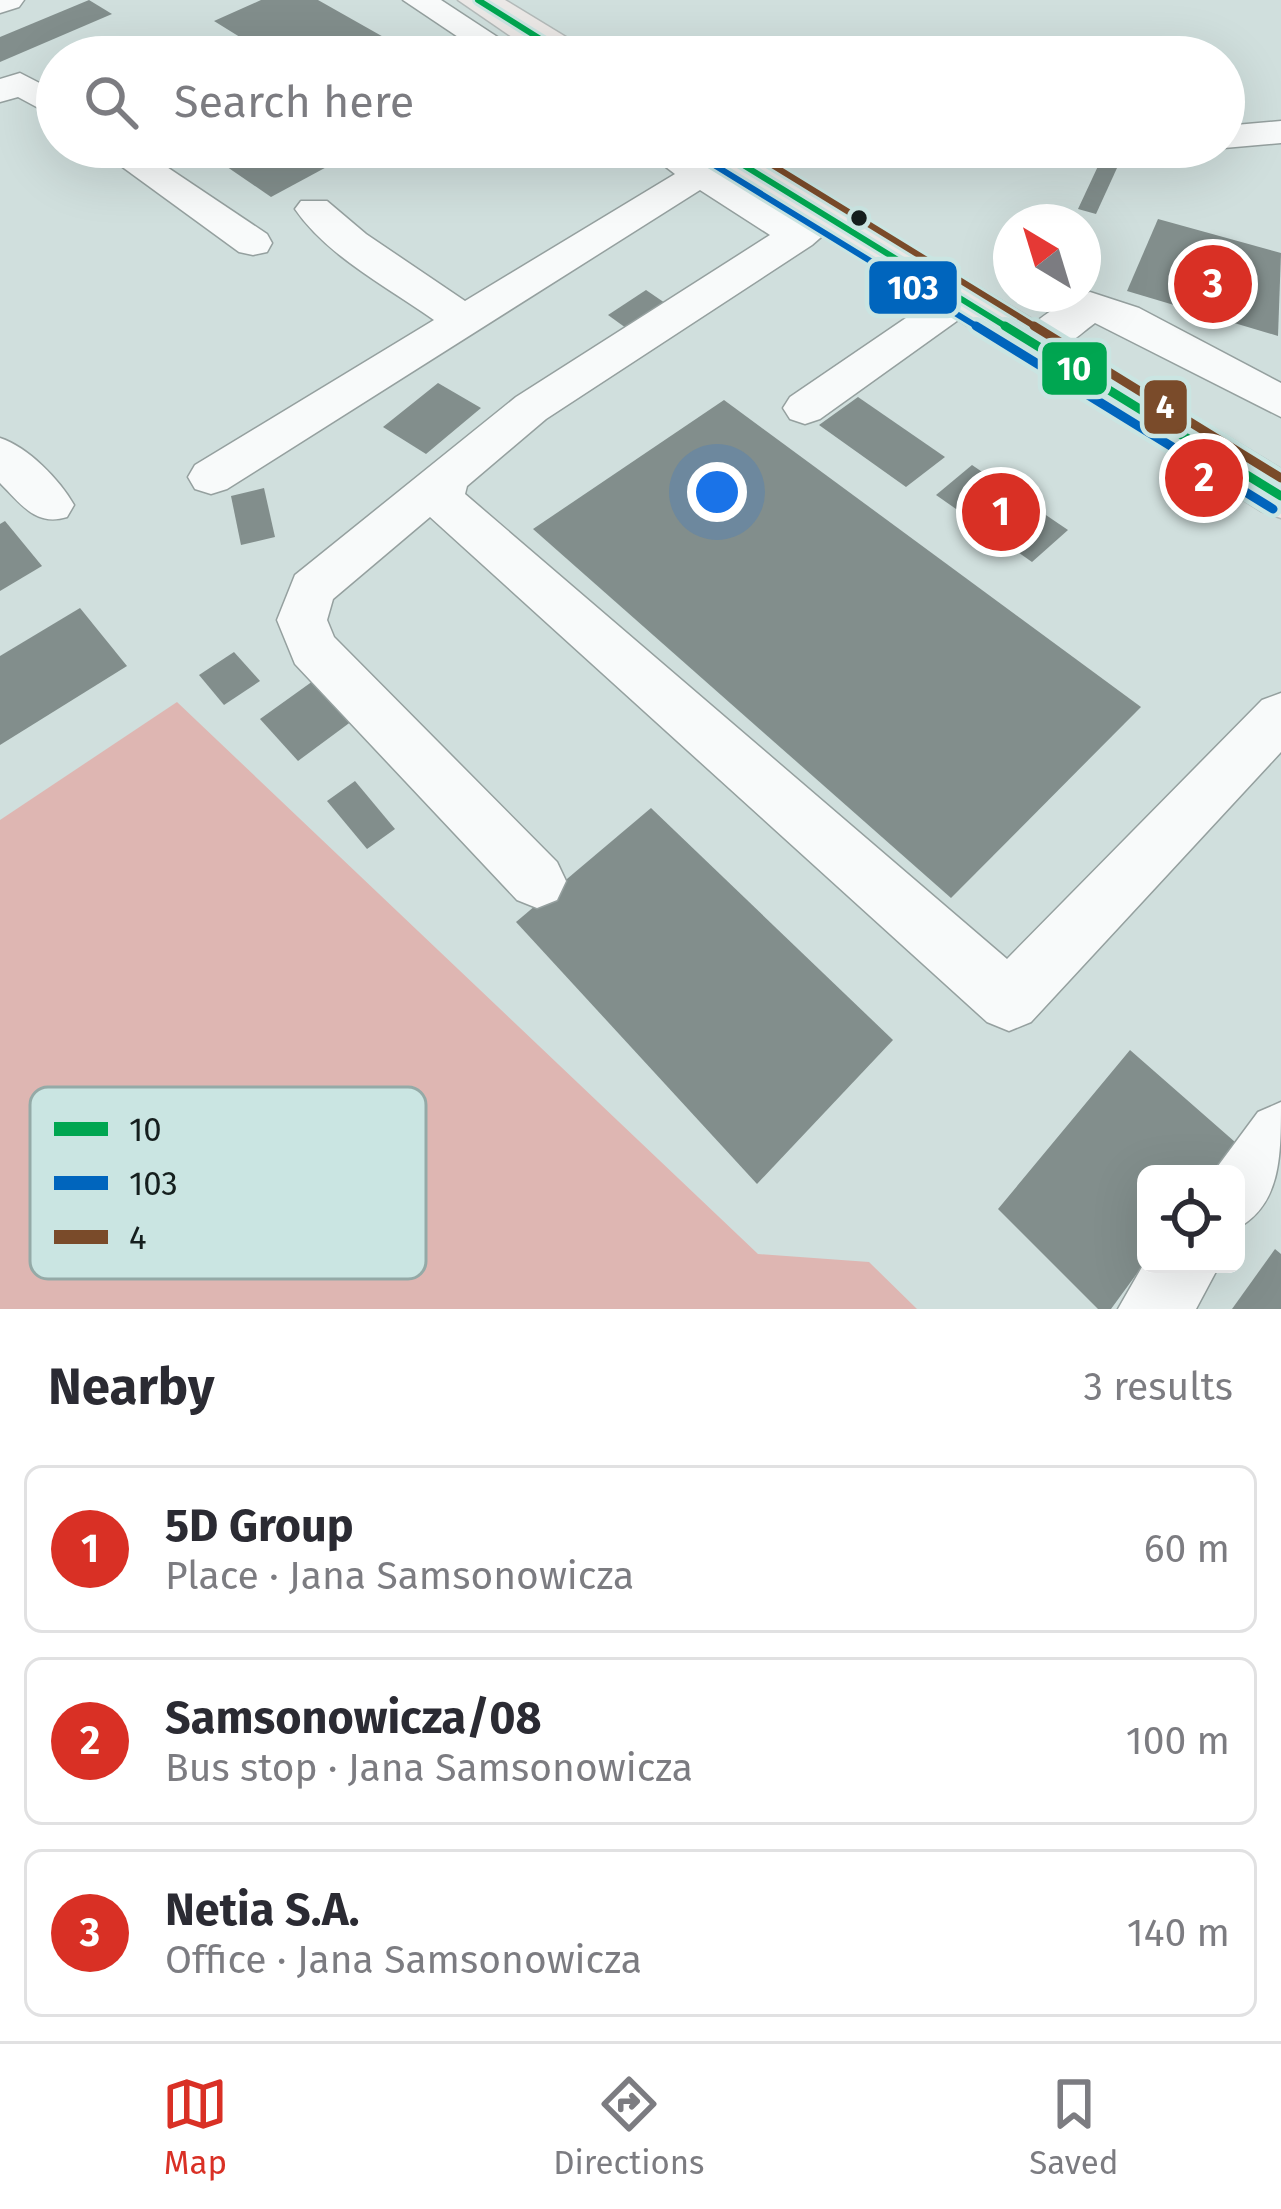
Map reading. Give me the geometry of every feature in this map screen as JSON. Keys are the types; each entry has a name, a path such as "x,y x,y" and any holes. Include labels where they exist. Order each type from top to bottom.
{"main road":[{"path":"483,2 536,36"},
{"path":"721,168 812,226 962,299 1281,496"}],"lane":[{"path":"419,0 478,36"},
{"path":"0,92 20,83 36,94"},
{"path":"1245,135 1281,132"},
{"path":"144,168 253,243"},
{"path":"212,476 696,168"},
{"path":"314,209 352,243 461,319"},
{"path":"537,881 313,650 302,620 312,590 531,408 812,226"},
{"path":"806,408 962,299"},
{"path":"1036,345 1090,306 1124,318 1281,403"},
{"path":"0,455 51,505"},
{"path":"446,478 441,497 452,512 1009,1001 1281,716"},
{"path":"1245,1184 1281,1135"},
{"path":"1153,1309 1179,1273"}],"shaded area":[{"path":"177,702 758,1254 869,1262 917,1309 0,1309 0,820"}],"building":[{"path":"89,0 112,14 61,36 36,36 36,47 0,62 0,37"},
{"path":"261,0 318,0 382,36 238,36 214,21"},
{"path":"229,168 325,168 271,197"},
{"path":"1097,168 1117,168 1101,204 1080,204"},
{"path":"1158,219 1281,253 1278,336 1127,291"},
{"path":"646,290 665,303 626,328 608,315"},
{"path":"438,383 481,408 426,454 383,427"},
{"path":"858,397 945,457 906,487 819,425"},
{"path":"724,400 1141,707 951,898 533,529"},
{"path":"972,465 1068,530 1032,562 936,495"},
{"path":"264,488 275,537 241,545 231,496"},
{"path":"5,521 42,566 0,591 0,524"},
{"path":"80,608 127,666 0,745 0,656"},
{"path":"234,652 260,681 224,705 199,675"},
{"path":"313,681 352,721 298,761 260,719"},
{"path":"355,781 395,829 367,849 327,801"},
{"path":"651,808 893,1040 757,1184 516,922"},
{"path":"1130,1050 1235,1142 1218,1165 1137,1165 1137,1273 1111,1309 1098,1309 998,1209"},
{"path":"1275,1249 1281,1254 1281,1309 1232,1309"}],"transit line":[{"name":"10","path":"478,0 535,36"},
{"name":"103","path":"719,168 1273,509"},
{"name":"10","path":"748,168 1281,496"},
{"name":"4","path":"777,168 1281,478"}],"place":[{"name":"Netia S.A.","path":"1213,284"},
{"name":"Samsonowicza/08","path":"1204,478"},
{"name":"5D Group","path":"1001,512"}]}
